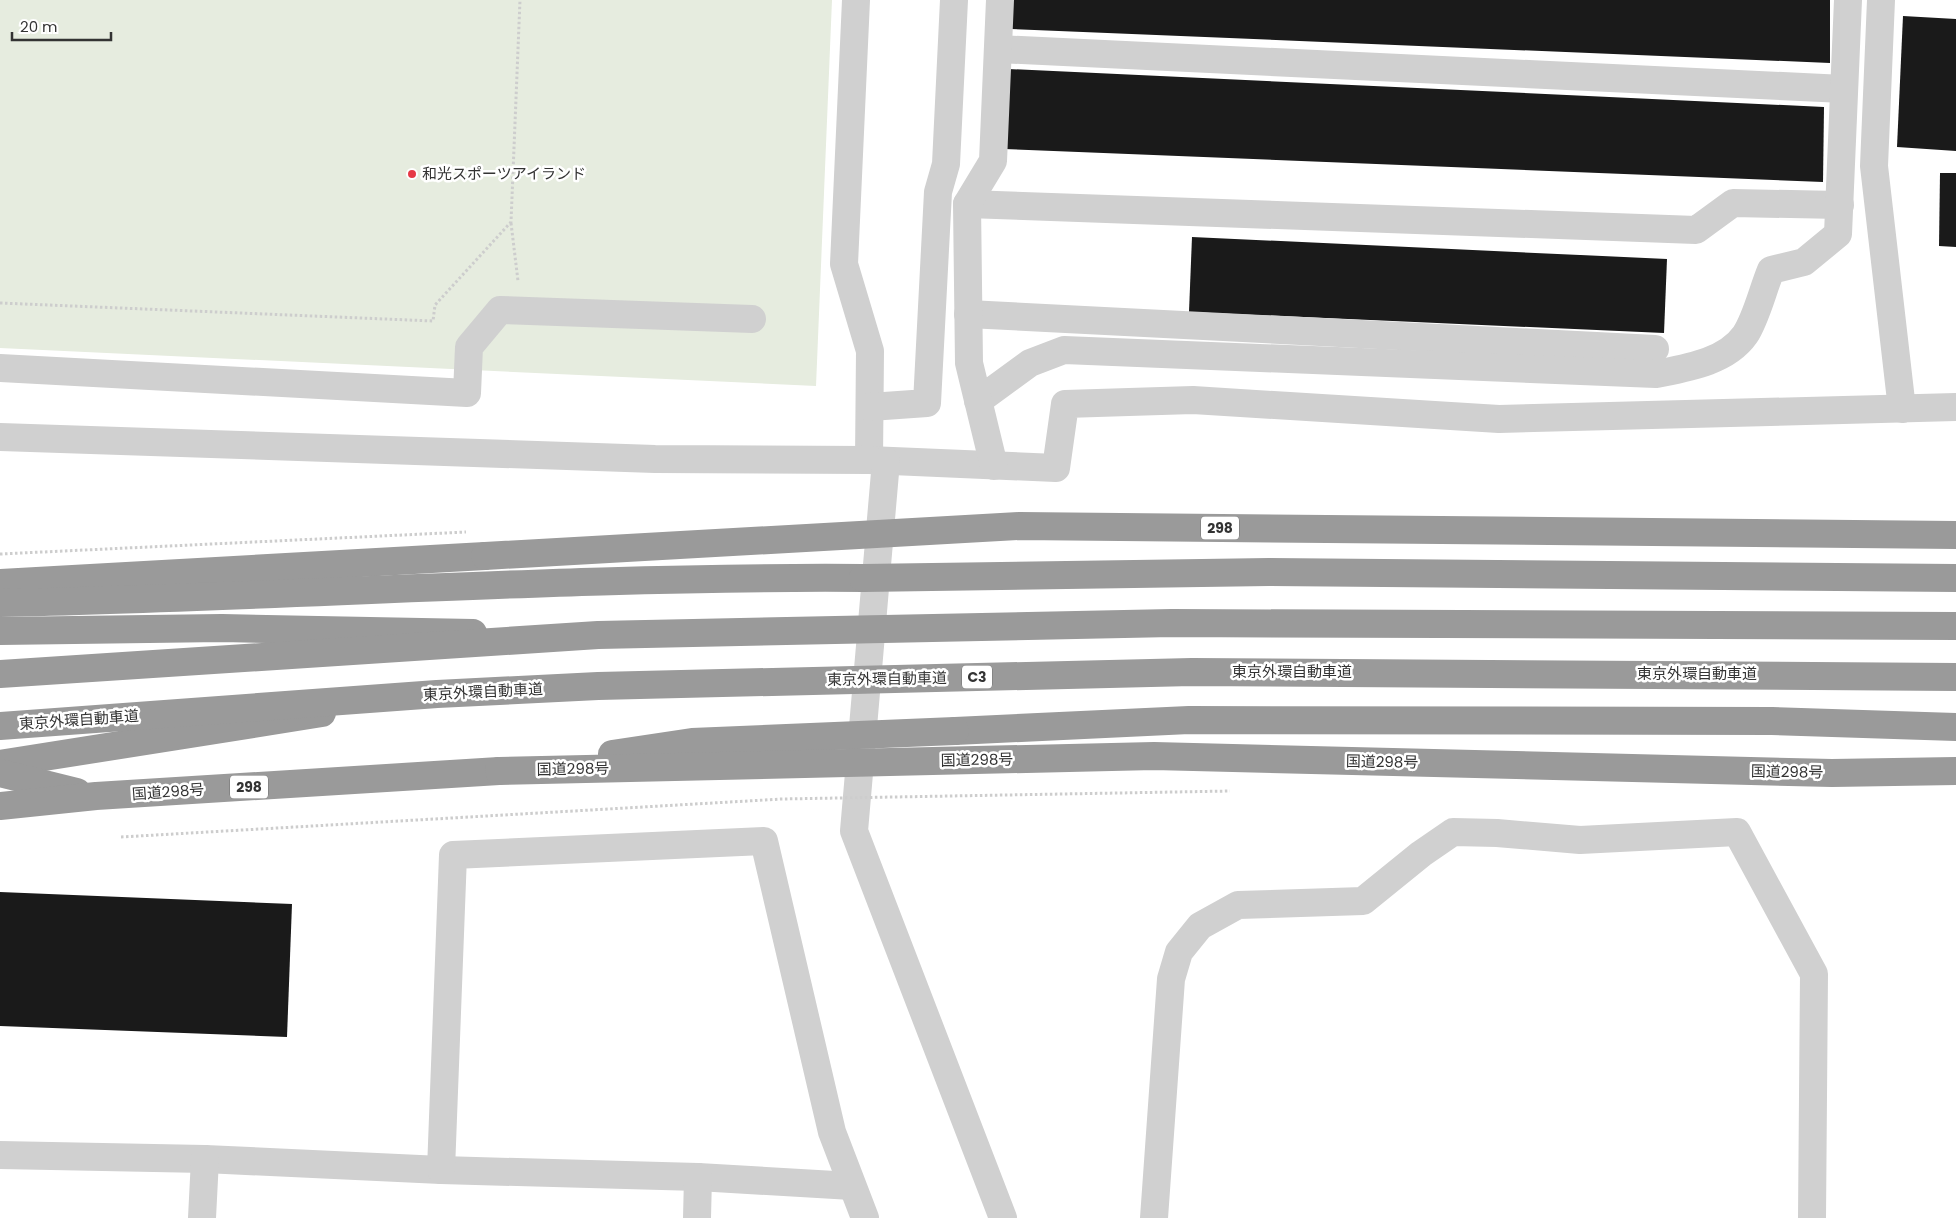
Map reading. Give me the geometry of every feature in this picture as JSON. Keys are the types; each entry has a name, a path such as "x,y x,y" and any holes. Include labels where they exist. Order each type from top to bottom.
{"highway":[{"name":"298","path":"0,583 1019,526 1956,535"},
{"path":"0,603 141,600 581,581 1269,572 1956,578"},
{"path":"0,632 222,628 598,635 1172,623 1956,626"},
{"path":"0,674 598,635"},
{"name":"東京外環自動車道","path":"0,726 437,694 598,686 1192,672 1956,677"},
{"path":"0,764 437,694"},
{"path":"499,771 692,742 1189,720 1772,721 1956,727"},
{"name":"国道298号","path":"0,806 96,796 499,771 1154,756 1832,773 1956,771"},
{"path":"0,773 96,796"}],"street":[{"path":"856,0 844,264 870,352 870,407 878,461 854,831 1003,1218"},
{"path":"870,407 926,404 938,192 946,164 954,0"},
{"path":"994,466 969,363 967,204 993,161 1000,0"},
{"path":"978,401 1030,363 1064,350 1656,374 1686,368 1729,352 1746,333 1771,270 1804,262 1838,234 1848,0"},
{"path":"1881,0 1874,166 1902,409"},
{"path":"998,49 1844,89"},
{"path":"967,204 1696,230 1733,203 1840,205"},
{"path":"0,368 467,393 469,347 500,310 752,319"},
{"path":"968,314 1654,349"},
{"path":"1156,353 1157,324"},
{"path":"1397,336 1397,364"},
{"path":"0,437 655,459 878,461 1056,468 1065,404 1193,400 1499,419 1956,407"},
{"path":"1154,1218 1171,979 1179,952 1200,926 1238,905 1363,901 1421,854 1454,832 1497,833 1580,840 1736,832 1814,974 1812,1218"},
{"path":"441,1170 453,855 764,840 832,1132 865,1218"},
{"path":"0,1155 205,1159 441,1170 698,1177 852,1186"},
{"path":"202,1218 205,1159"},
{"path":"697,1218 698,1177"}],"path":[{"path":"518,283 511,222 520,0"},
{"path":"0,304 433,321 435,305 511,222"},
{"path":"121,837 782,798 1234,791"}],"shaded area":[{"name":"和光スポーツアイランド","path":"0,0 832,0 816,386 0,348"}],"building":[{"path":"1013,0 1830,0 1830,63 1011,29"},
{"path":"1903,16 1956,19 1956,151 1897,147"},
{"path":"1008,69 1824,107 1823,182 1004,149"},
{"path":"1940,173 1956,173 1956,247 1939,246"},
{"path":"1192,237 1667,259 1664,333 1189,312"},
{"path":"0,892 292,904 287,1037 0,1026"}],"place":[{"name":"和光スポーツアイランド","path":"412,174"}]}
